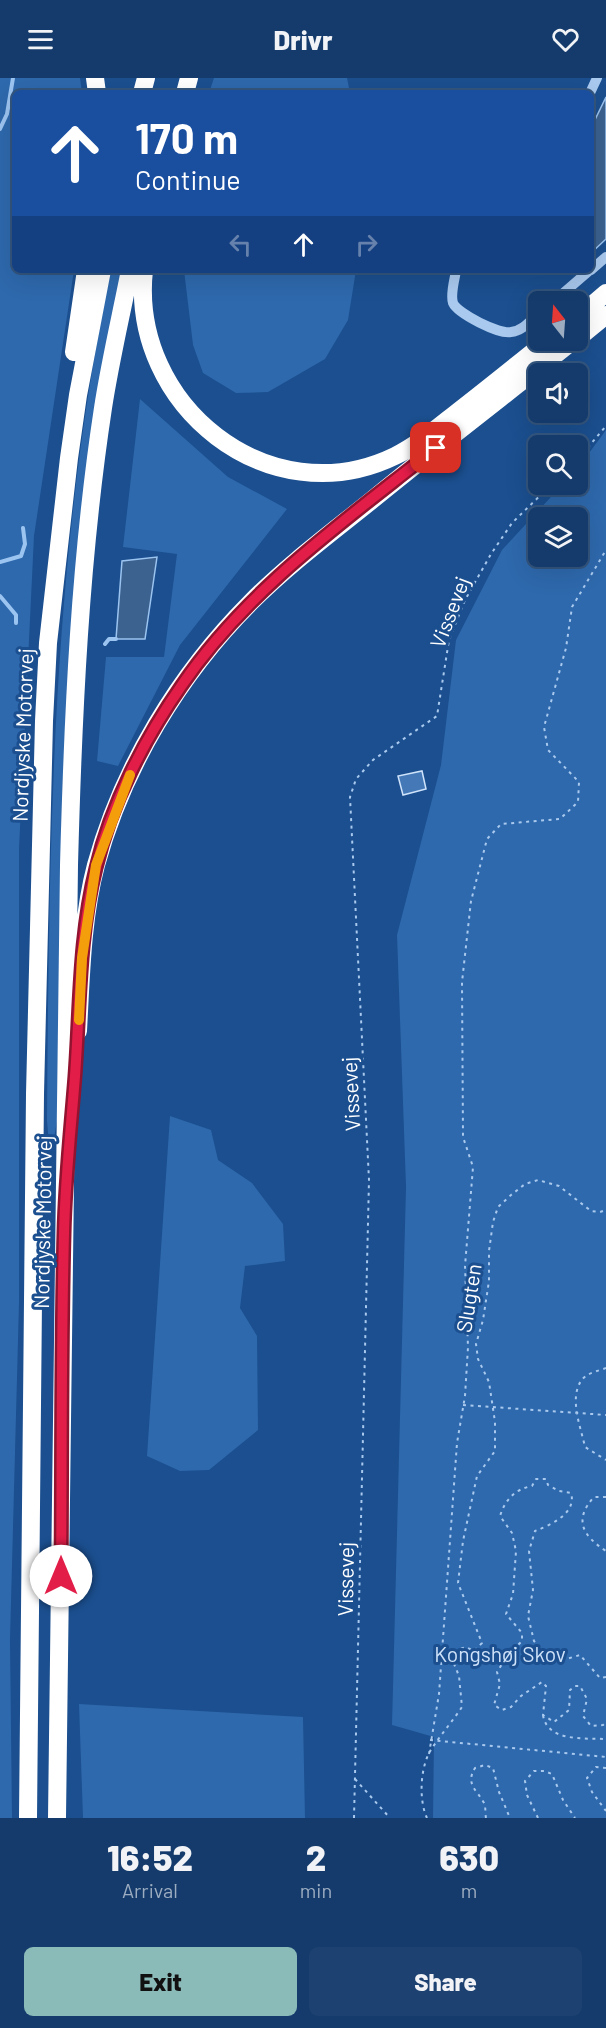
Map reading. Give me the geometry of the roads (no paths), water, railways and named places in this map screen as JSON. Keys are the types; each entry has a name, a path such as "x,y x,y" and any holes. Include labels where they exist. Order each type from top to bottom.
{"highway":[{"path":"48,643 58,456 86,273"},
{"name":"Nordjyske Motorvej","path":"28,1818 39,887 48,643 72,437 101,273"},
{"name":"Nordjyske Motorvej","path":"57,1818 69,865 77,669 84,578 103,408 129,273"},
{"path":"144,273 145,317 151,346 176,396 205,430 224,444 273,466 294,470 336,472 366,466 394,456 420,441 534,351"},
{"path":"588,308 606,293"},
{"path":"588,329 606,315"},
{"path":"64,1230 82,958 90,897 96,865 120,797 155,726 183,682 209,648 250,603 284,572 561,351"}],"lane":[{"path":"594,267 606,257"},
{"path":"456,273 452,298 453,304 461,313 506,333 520,329 528,322"},
{"path":"566,291 587,273"}],"waterway":[{"path":"0,129 7,114 13,78"},
{"path":"0,562 21,556 25,544 23,528"},
{"path":"0,596 16,615 16,623"},
{"path":"105,644 109,639 116,639"}],"park label":[{"name":"Kongshøj Skov","path":"500,1653"}]}
